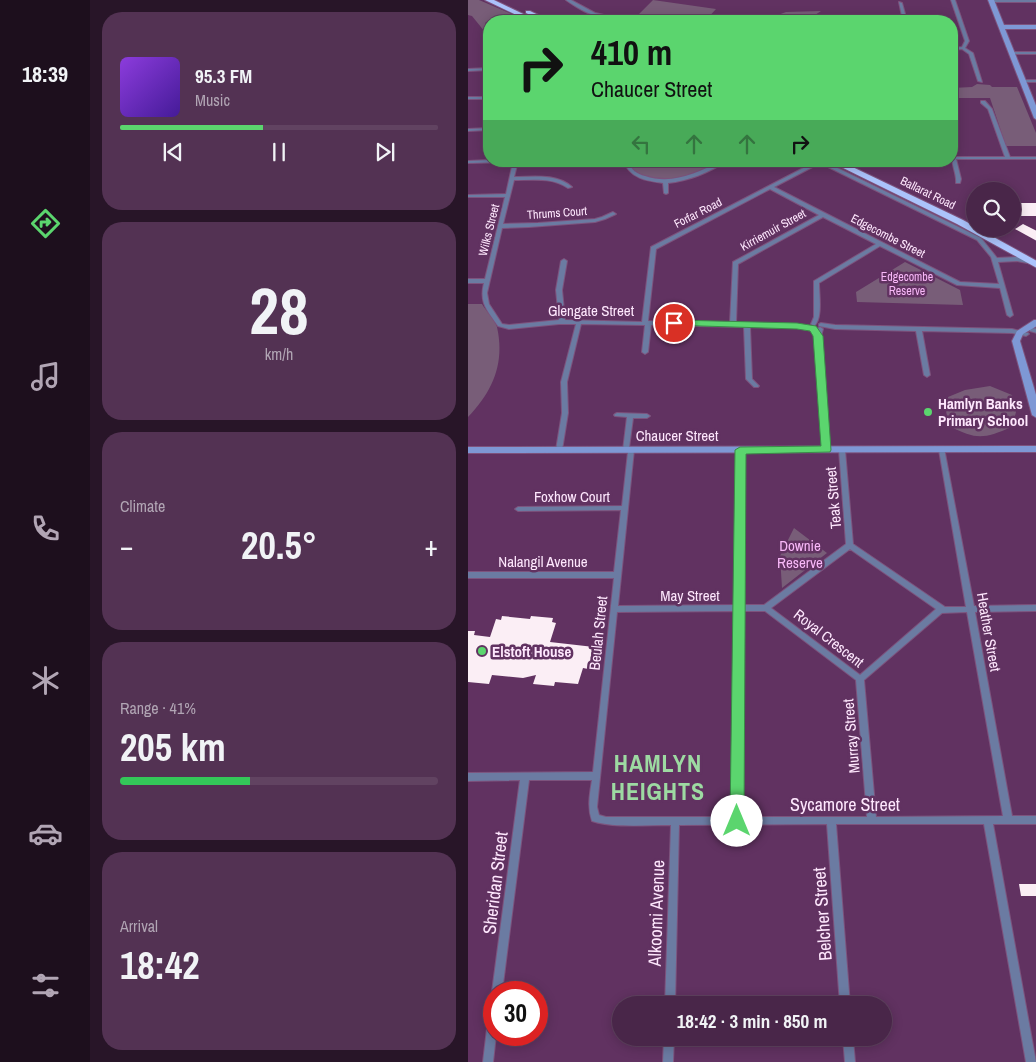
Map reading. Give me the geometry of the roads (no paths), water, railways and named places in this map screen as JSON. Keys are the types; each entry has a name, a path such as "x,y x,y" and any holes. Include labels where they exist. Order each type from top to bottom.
{"highway":[{"path":"488,0 521,15"},
{"path":"503,0 534,15"},
{"name":"Ballarat Road","path":"845,167 960,222 1036,265"},
{"name":"Ballarat Road","path":"857,167 966,218"},
{"path":"1001,237 1036,257"}],"main road":[{"path":"992,0 1035,111 1036,118"},
{"path":"1002,27 1036,27"},
{"path":"1029,331 1021,342 1021,356 1033,389 1036,416"},
{"name":"Chaucer Street","path":"468,450 1036,449"}],"street":[{"path":"953,0 967,41 963,48"},
{"path":"992,0 1036,1"},
{"path":"569,1 594,14 602,15"},
{"path":"900,3 903,15"},
{"path":"958,48 963,48 971,54 980,81"},
{"path":"1012,53 1036,53"},
{"path":"468,70 483,69"},
{"path":"1022,81 1036,81"},
{"path":"468,98 483,98"},
{"path":"983,102 990,109 1008,158"},
{"path":"468,130 483,130"},
{"path":"958,158 1036,158"},
{"path":"468,162 483,162"},
{"name":"Wilks Street","path":"486,304 484,293 515,167"},
{"path":"629,167 638,175 648,179 665,181 694,177 712,167"},
{"name":"Forfar Road","path":"646,323 653,248 807,167"},
{"name":"Ballarat Road","path":"831,167 978,238 992,252 996,260"},
{"path":"955,167 959,179 958,182"},
{"path":"512,179 553,179 564,182 570,187"},
{"path":"665,181 666,193"},
{"name":"Edgecombe Street","path":"769,187 959,284 1002,286"},
{"path":"468,196 508,195"},
{"name":"Thrums Court","path":"501,226 538,226 578,221 598,221 613,214"},
{"name":"Kirriemuir Street","path":"733,325 735,263 822,214"},
{"path":"826,450 817,327 816,282 880,244"},
{"path":"1010,315 996,260 1017,259 1036,265"},
{"path":"562,322 559,290 564,261"},
{"path":"468,281 487,281"},
{"name":"Glengate Street","path":"486,304 500,325 509,327 580,322 1029,331"},
{"path":"559,450 565,413 564,382 580,322"},
{"path":"644,352 646,323"},
{"path":"747,325 749,379 756,386"},
{"path":"919,330 927,375"},
{"path":"646,344 655,344"},
{"path":"617,415 647,416"},
{"name":"Beulah Street","path":"595,818 593,807 625,508 630,416"},
{"path":"737,821 740,450"},
{"name":"Teak Street","path":"842,450 850,545"},
{"name":"Heather Street","path":"942,450 1008,820"},
{"name":"Foxhow Court","path":"518,508 625,508"},
{"path":"766,608 850,545 942,609 1036,608"},
{"name":"Nalangil Avenue","path":"468,575 618,575"},
{"name":"May Street","path":"614,609 766,608"},
{"name":"Royal Crescent","path":"766,608 860,679 942,609"},
{"name":"Murray Street","path":"860,679 872,820"},
{"path":"468,777 597,776"},
{"name":"Sheridan Street","path":"498,981 525,777"},
{"name":"Sycamore Street","path":"595,818 606,821 1036,820"},
{"path":"988,820 1031,1062"},
{"name":"Alkoomi Avenue","path":"670,996 675,821"},
{"name":"Belcher Street","path":"831,821 845,996"},
{"path":"488,1062 490,1046"},
{"path":"668,1062 669,1046"},
{"path":"849,1046 850,1062"}],"place":[{"name":"Hamlyn Banks Primary School","path":"928,412"},
{"name":"Elstoft House","path":"482,651"}],"district":[{"name":"HAMLYN HEIGHTS","path":"658,777"}],"park label":[{"name":"Edgecombe Reserve","path":"907,284"},
{"name":"Downie Reserve","path":"800,554"}]}
